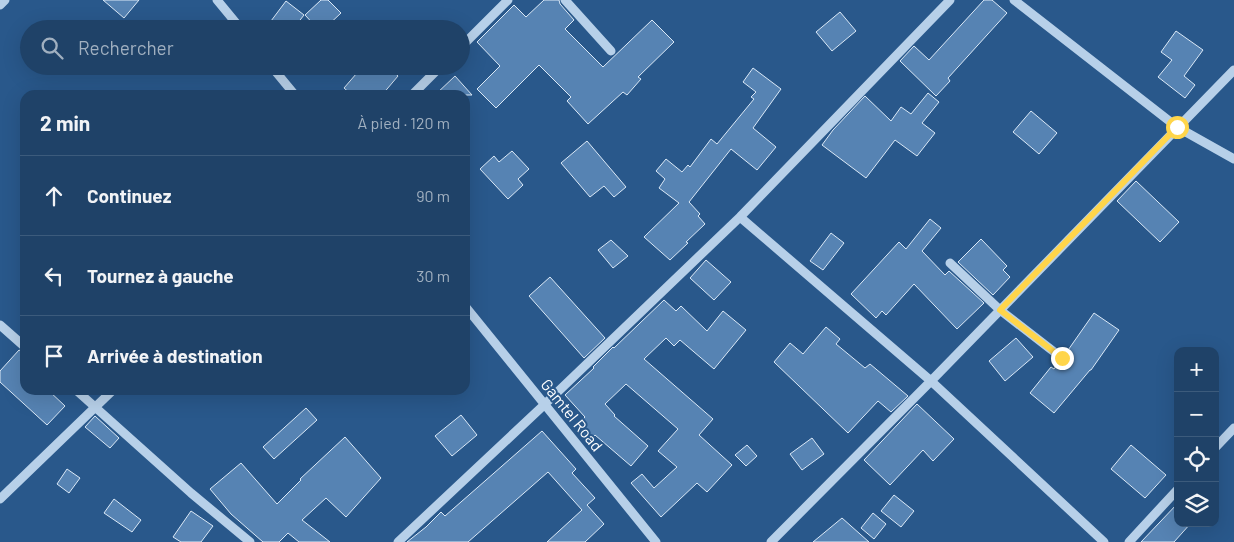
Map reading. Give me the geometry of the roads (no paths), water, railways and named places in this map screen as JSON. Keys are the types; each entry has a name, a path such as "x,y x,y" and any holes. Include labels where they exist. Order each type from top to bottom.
{"street":[{"path":"0,5 5,0"},
{"path":"218,0 234,20"},
{"path":"470,38 508,0"},
{"path":"565,0 611,51"},
{"path":"398,542 544,405 740,216 950,0"},
{"path":"1014,0 1177,127 1234,159"},
{"path":"771,542 1234,70"},
{"path":"278,75 291,90"},
{"path":"417,90 432,75"},
{"path":"740,216 931,381 1104,542"},
{"path":"950,263 1000,310 1062,358"},
{"name":"Gamtel Road","path":"470,312 656,542"},
{"path":"0,325 20,343"},
{"path":"82,395 191,493 250,542"},
{"path":"0,499 108,395"},
{"path":"1219,444 1234,428"},
{"path":"1129,542 1174,493"}]}
